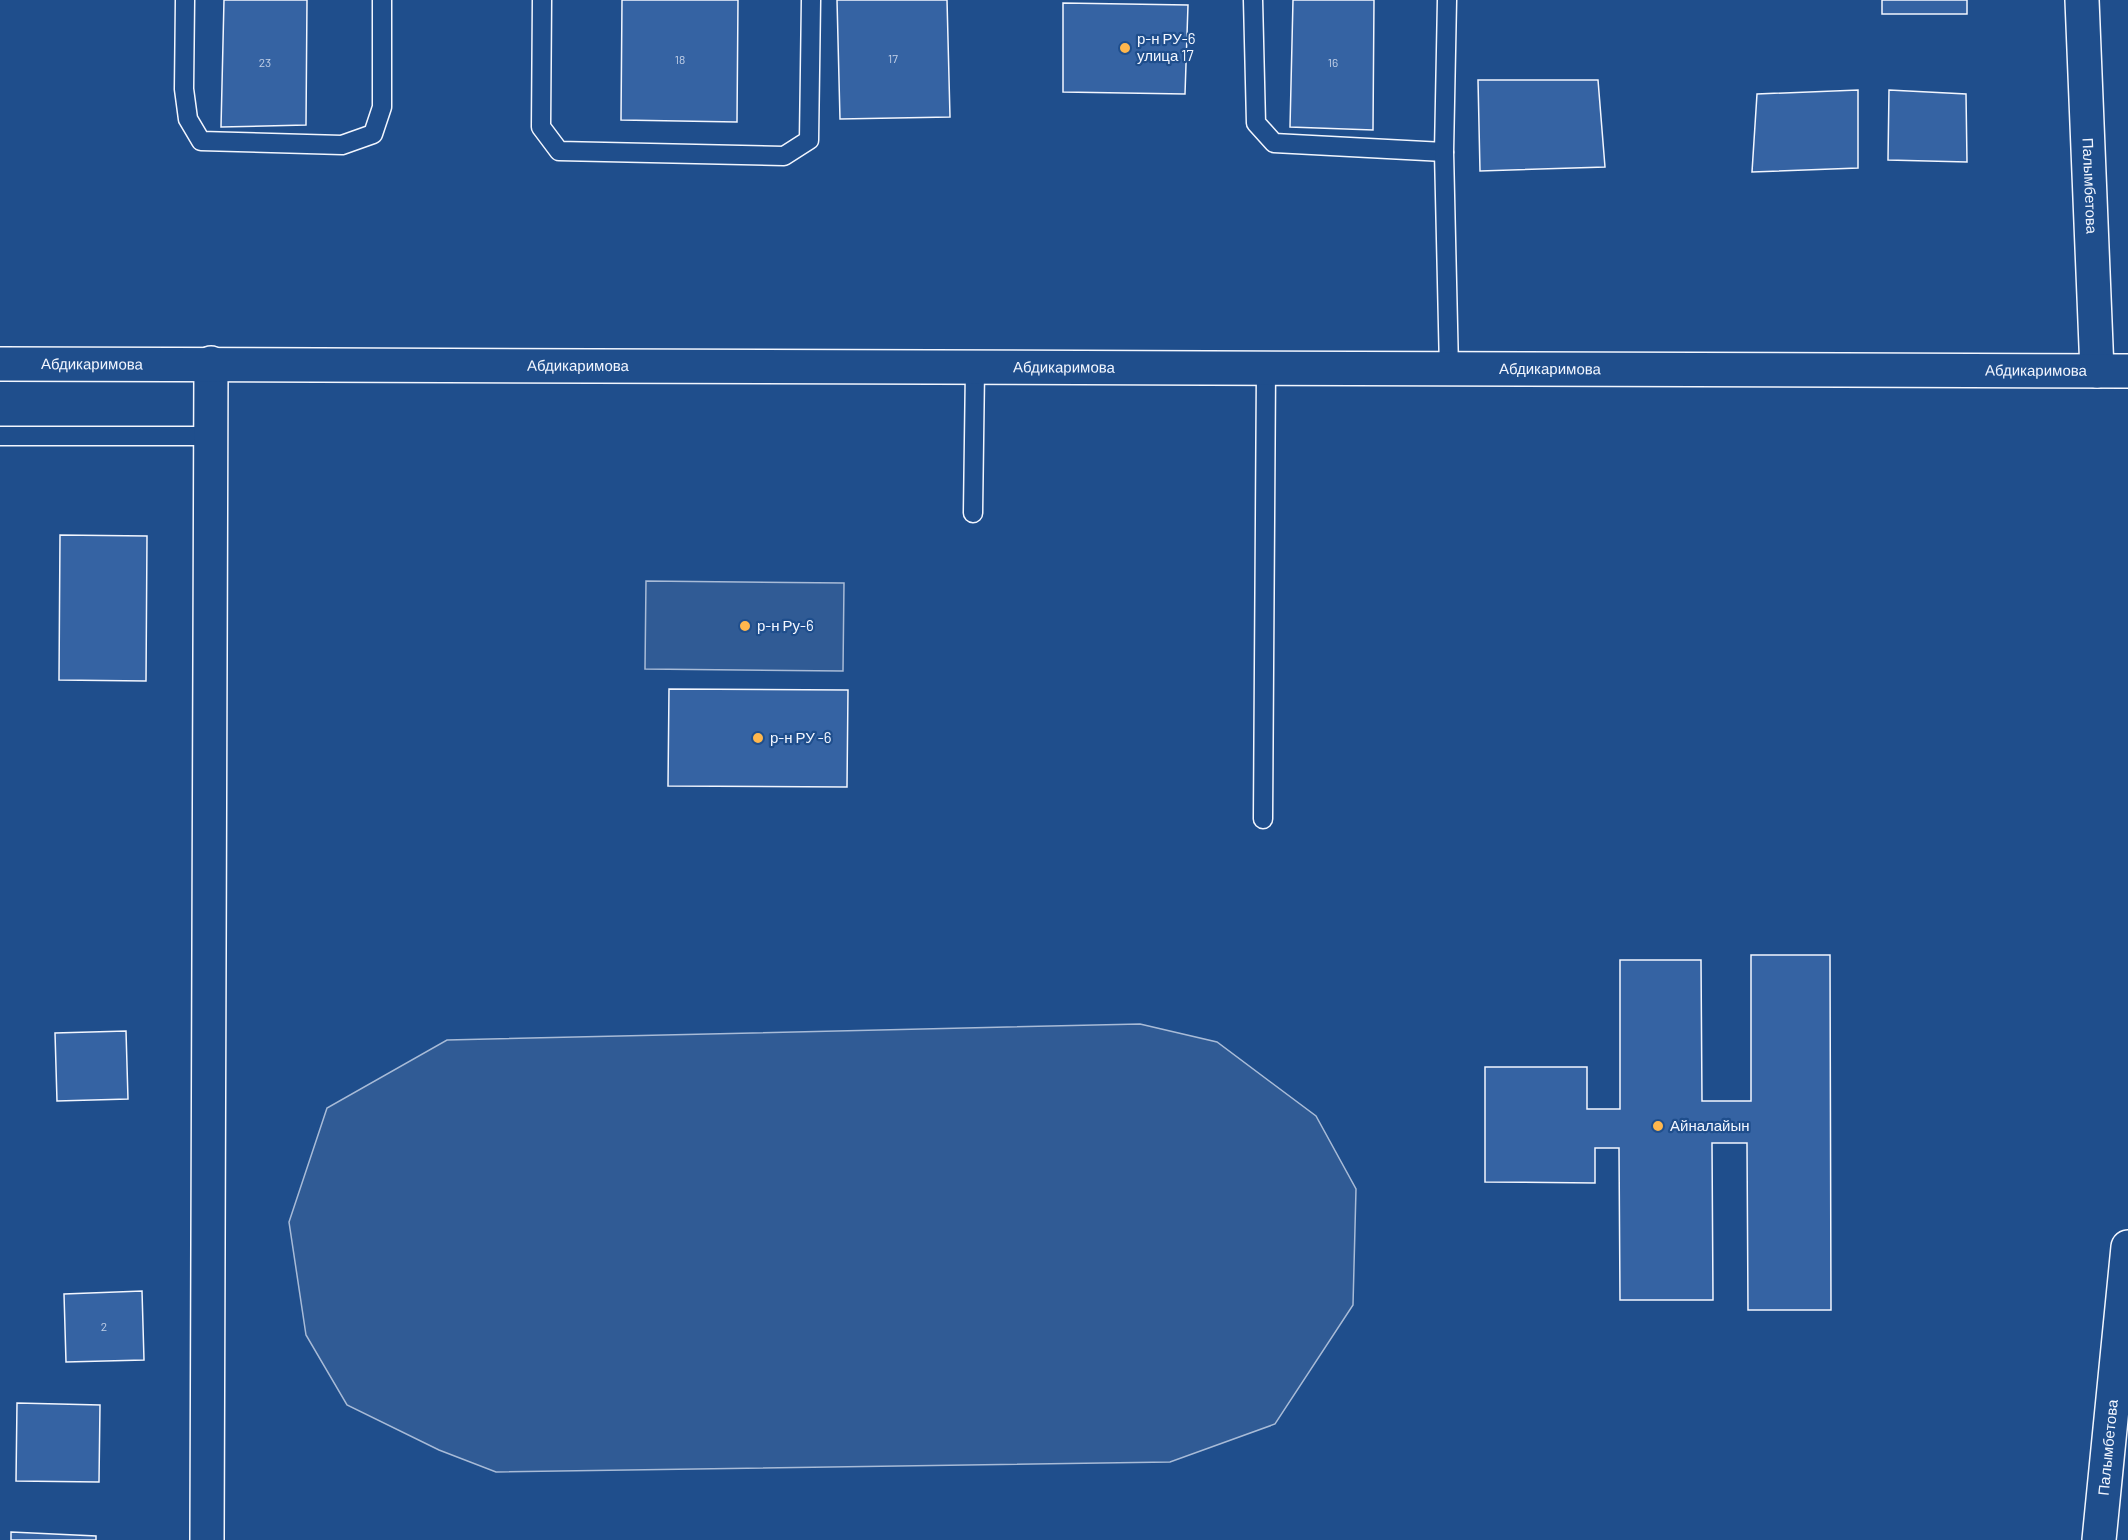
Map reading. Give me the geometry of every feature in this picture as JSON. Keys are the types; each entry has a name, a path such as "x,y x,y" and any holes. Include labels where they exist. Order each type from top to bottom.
{"main road":[{"name":"Палымбетова","path":"2082,0 2113,371"},
{"path":"207,1540 211,363"},
{"name":"Абдикаримова","path":"0,364 2113,371"},
{"name":"Палымбетова","path":"2099,1540 2128,1247"}],"lane":[{"path":"184,0 184,89 188,120 201,141 342,145 372,134 382,107 382,0"},
{"path":"542,0 541,128 559,151 784,156 809,140 811,0"},
{"path":"1254,0 1256,123 1274,143 1444,152"},
{"path":"1447,0 1444,152 1449,369"},
{"path":"973,513 975,369"},
{"path":"1263,819 1266,369"},
{"path":"0,436 212,436"}],"shaded area":[{"name":"р-н Ру-6","path":"646,581 844,583 843,671 645,669"},
{"path":"1140,1024 1217,1042 1316,1116 1356,1189 1353,1305 1275,1424 1170,1462 496,1472 439,1450 347,1405 306,1335 289,1222 327,1108 447,1040"}],"building":[{"path":"224,0 307,0 306,125 221,127"},
{"path":"622,0 738,0 737,122 621,120"},
{"path":"837,0 947,0 950,117 840,119"},
{"path":"1293,0 1374,0 1373,130 1290,127"},
{"path":"1882,0 1967,0 1967,14 1882,14"},
{"name":"р-н РУ-6 улица 17","path":"1063,3 1188,5 1185,94 1063,92"},
{"path":"1478,80 1598,80 1605,167 1480,171"},
{"path":"1858,90 1858,168 1752,172 1757,94"},
{"path":"1889,90 1966,94 1967,162 1888,160"},
{"path":"60,535 147,536 146,681 59,680"},
{"name":"р-н РУ -6","path":"669,689 848,690 847,787 668,786"},
{"name":"Айналайын","path":"1751,955 1830,955 1831,1310 1748,1310 1747,1143 1712,1143 1713,1300 1620,1300 1619,1148 1595,1148 1595,1183 1485,1182 1485,1067 1587,1067 1587,1109 1620,1109 1620,960 1701,960 1702,1101 1751,1101"},
{"path":"126,1031 128,1099 57,1101 55,1033"},
{"path":"142,1291 144,1360 66,1362 64,1294"},
{"path":"17,1403 100,1405 99,1482 16,1481"},
{"path":"11,1532 96,1536 96,1540 11,1540"}],"place":[{"name":"р-н РУ-6 улица 17","path":"1125,48"},
{"name":"р-н Ру-6","path":"745,626"},
{"name":"р-н РУ -6","path":"758,738"},
{"name":"Айналайын","path":"1658,1126"}]}
